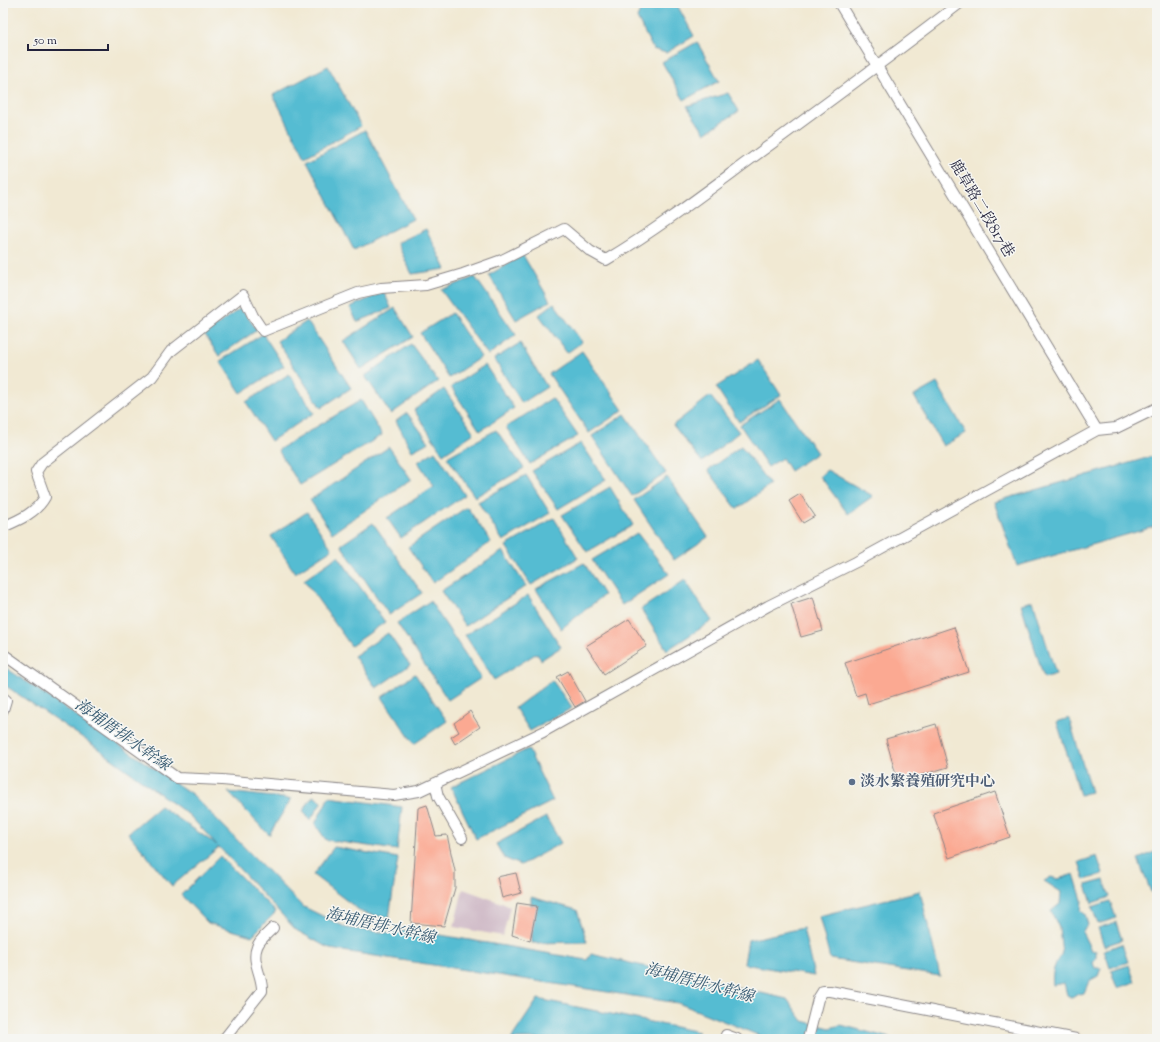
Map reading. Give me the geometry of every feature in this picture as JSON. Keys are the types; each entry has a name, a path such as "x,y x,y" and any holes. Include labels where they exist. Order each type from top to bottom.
{"street":[{"name":"鹿草路二段817巷","path":"839,3 1097,430"},
{"path":"3,527 25,517 40,506 45,497 36,472 42,463 152,377 172,351 243,295 253,316 263,331 358,293 381,288 426,285 463,274 502,260 564,229 590,250 606,260 642,238 878,66 960,3"},
{"path":"3,654 177,778 222,780 394,795 419,791 543,732 768,606 856,562 1097,430 1116,428 1157,408"},
{"path":"3,710 4,699"},
{"path":"435,783 438,796 462,838"},
{"path":"224,1039 262,990 263,982 255,958 257,946 273,928"},
{"path":"808,1039 818,999 823,991 830,991 1076,1039"},
{"path":"725,1039 726,1035 737,1039"}],"shaded area":[{"path":"463,889 510,906 503,936 454,927"}],"water":[{"path":"654,3 676,3 694,36 666,53 653,49 637,18 640,11"},
{"path":"697,42 719,81 684,100 662,62"},
{"path":"328,66 361,126 305,157 273,95"},
{"path":"728,93 739,111 705,133 687,106"},
{"path":"365,130 413,219 354,250 307,161"},
{"path":"426,229 446,269 412,274 397,243"},
{"path":"523,255 550,301 516,320 489,275"},
{"path":"475,277 516,335 488,355 441,290"},
{"path":"384,292 391,308 357,322 350,307"},
{"path":"554,303 582,342 567,353 539,315"},
{"path":"241,308 257,330 219,356 204,334"},
{"path":"395,308 413,337 361,369 343,341"},
{"path":"452,313 481,357 449,378 420,333"},
{"path":"307,321 351,388 321,408 277,341"},
{"path":"263,334 284,366 241,393 220,361"},
{"path":"520,343 547,387 522,403 494,359"},
{"path":"411,344 438,381 391,414 365,376"},
{"path":"582,351 623,410 589,433 549,374"},
{"path":"758,360 781,395 739,422 716,387"},
{"path":"485,365 514,408 480,431 451,387"},
{"path":"289,374 314,413 271,441 246,402"},
{"path":"937,383 966,433 943,446 914,396"},
{"path":"444,389 474,433 443,454 414,410"},
{"path":"710,396 739,432 702,462 673,425"},
{"path":"552,398 578,436 530,464 506,427"},
{"path":"780,399 817,453 790,471 782,458 768,467 740,425"},
{"path":"361,400 382,435 300,485 278,450"},
{"path":"407,413 429,442 412,451 396,421"},
{"path":"625,414 666,473 632,496 592,436"},
{"path":"496,430 524,468 475,497 447,457"},
{"path":"581,443 606,480 558,509 532,471"},
{"path":"741,446 770,485 737,509 708,470"},
{"path":"389,447 411,479 332,533 310,500"},
{"path":"435,451 465,495 401,538 387,518 434,486 418,462"},
{"path":"1157,455 1157,526 1017,566 994,502"},
{"path":"827,470 873,496 848,514 820,476"},
{"path":"526,475 550,513 503,541 478,502"},
{"path":"667,477 708,537 674,560 634,500"},
{"path":"610,487 633,525 587,552 562,515"},
{"path":"467,507 491,542 433,583 408,547"},
{"path":"307,512 332,549 295,573 271,536"},
{"path":"554,518 578,558 531,585 506,546"},
{"path":"373,523 422,593 389,615 341,545"},
{"path":"637,533 669,574 622,605 592,560"},
{"path":"503,551 526,586 465,626 441,591"},
{"path":"338,556 385,622 351,646 304,580"},
{"path":"584,563 604,595 561,629 536,589"},
{"path":"685,580 712,621 667,650 641,609"},
{"path":"528,595 561,647 541,660 537,653 494,680 465,635"},
{"path":"430,601 481,678 448,700 397,623"},
{"path":"1033,601 1056,674 1044,678 1021,604"},
{"path":"388,633 410,665 376,688 354,656"},
{"name":"海埔厝排水幹線","path":"3,666 193,795 302,906 347,928 389,933 411,930 587,960 591,954 787,999 803,1021 830,1028 841,1025 894,1039 803,1039 798,1037 793,1039 768,1039 678,1003 330,949 296,930 219,847 172,886 128,833 160,806 217,845 189,815 86,740 3,684"},
{"path":"415,674 447,721 414,744 382,697"},
{"path":"552,680 572,708 530,731 515,708"},
{"path":"1069,718 1091,792 1080,795 1057,722"},
{"path":"528,749 553,801 476,839 451,787"},
{"path":"228,792 291,799 269,835"},
{"path":"313,796 322,802 310,820 303,811"},
{"path":"329,797 402,807 397,850 326,840 315,824"},
{"path":"546,817 561,843 521,865 504,858 496,844"},
{"path":"334,847 398,858 389,918 363,913 313,875"},
{"path":"1157,851 1157,890 1151,892 1138,859"},
{"path":"220,856 276,912 252,936 208,923 181,895"},
{"path":"1097,856 1103,874 1085,880 1079,862"},
{"path":"1074,874 1082,900 1081,911 1085,914 1088,925 1082,932 1091,950 1096,951 1096,958 1093,963 1095,968 1101,968 1098,976 1089,981 1084,993 1078,994 1072,998 1067,995 1064,983 1053,985 1054,968 1062,953 1059,928 1051,911 1060,904 1061,892 1044,881 1051,877 1058,879"},
{"path":"1104,880 1110,897 1092,903 1086,885"},
{"path":"920,891 940,976 830,959 819,916"},
{"path":"531,897 577,910 587,942 532,943"},
{"path":"1110,901 1116,918 1098,924 1092,907"},
{"path":"1116,922 1122,940 1104,946 1098,928"},
{"path":"803,928 814,976 744,964 748,940"},
{"path":"1122,944 1128,962 1110,968 1104,950"},
{"path":"1129,965 1135,982 1117,988 1111,971"},
{"path":"538,999 699,1032 690,1039 511,1039"}],"building":[{"path":"800,494 815,516 803,523 789,501"},
{"path":"813,597 823,631 801,637 791,604"},
{"path":"629,619 647,646 604,674 586,646"},
{"path":"954,627 969,672 868,704 865,693 856,696 845,663"},
{"path":"568,671 585,701 575,707 557,677"},
{"path":"470,711 480,727 455,744 451,737 459,732 454,723"},
{"path":"936,724 948,767 898,782 886,739"},
{"path":"995,792 1010,837 949,858 933,813"},
{"path":"427,805 436,836 447,835 455,871 455,888 444,926 411,923 418,808"},
{"path":"516,873 521,893 502,898 497,877"},
{"path":"517,903 537,906 530,941 512,935"}],"place":[{"name":"淡水繁養殖研究中心","path":"852,782"}]}
